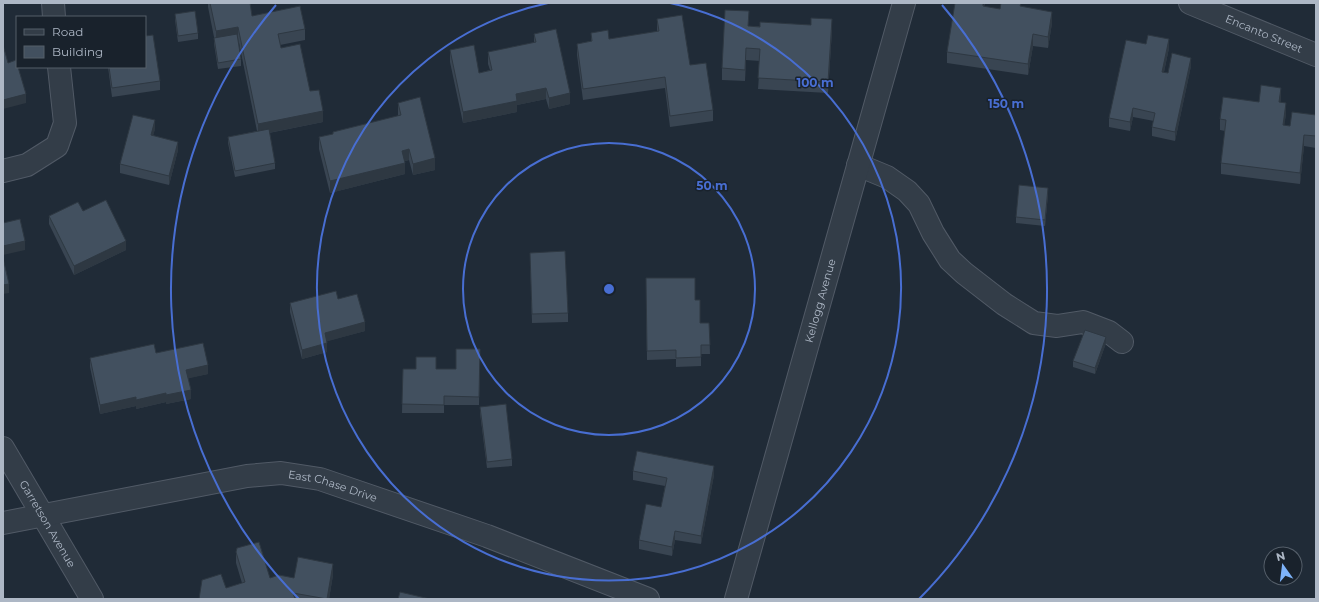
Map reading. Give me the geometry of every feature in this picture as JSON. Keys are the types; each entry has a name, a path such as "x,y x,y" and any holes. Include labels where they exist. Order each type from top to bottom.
{"street":[{"path":"53,3 54,16"},
{"name":"Kellogg Avenue","path":"736,599 904,3"},
{"name":"Encanto Street","path":"1190,3 1316,55"},
{"path":"3,171 27,165 57,146 65,123 59,68"},
{"path":"858,165 887,178 907,191 918,204 933,233 950,260 964,273 1004,304 1034,323 1057,326 1083,322 1110,332 1122,342"},
{"name":"Garretson Avenue","path":"3,448 92,599"},
{"name":"East Chase Drive","path":"3,523 247,476 281,473 320,479 487,536 648,599"}],"building":[{"path":"210,3 250,3 252,16 300,6 305,29 278,34 281,48 300,44 310,91 319,90 323,111 258,124 238,27 216,31"},
{"path":"955,3 983,3 983,6 1000,9 1001,3 1021,3 1020,6 1052,12 1048,37 1033,34 1028,64 947,52"},
{"path":"725,10 749,11 748,26 760,27 760,22 811,25 811,18 832,19 828,82 758,78 760,49 746,48 745,70 722,68"},
{"path":"195,11 198,33 178,36 175,14"},
{"path":"682,15 690,65 706,63 713,110 670,116 665,77 583,89 577,44 592,41 591,33 608,30 609,39 659,31 657,19"},
{"path":"556,29 570,93 549,98 546,88 516,94 517,101 463,112 450,50 474,45 479,73 492,70 488,52 536,42 534,34"},
{"path":"237,34 241,59 218,63 214,38"},
{"path":"153,35 160,81 112,88 109,68 146,68 146,36"},
{"path":"1148,35 1169,39 1162,72 1168,73 1172,53 1191,58 1175,132 1152,127 1155,113 1133,108 1130,122 1109,118 1126,40 1146,44"},
{"path":"3,45 8,63 16,60 16,68 18,68 26,94 3,100"},
{"path":"1261,85 1281,88 1279,102 1286,103 1283,125 1290,126 1292,112 1316,115 1316,136 1304,135 1300,173 1221,163 1226,120 1220,119 1223,97 1259,102"},
{"path":"420,97 435,158 413,164 409,149 402,151 405,163 330,181 319,137 333,134 333,132 401,115 398,103"},
{"path":"133,115 155,120 151,135 178,142 169,176 120,164"},
{"path":"269,129 275,163 235,171 228,137"},
{"path":"1019,185 1048,188 1045,220 1016,217"},
{"path":"106,200 126,241 74,266 49,216 78,202 83,211"},
{"path":"20,219 25,241 3,246 3,223"},
{"path":"565,251 568,313 532,314 530,253"},
{"path":"3,258 9,284 3,285"},
{"path":"646,278 695,278 695,300 700,300 700,323 709,323 710,345 701,345 701,357 676,358 676,350 647,351"},
{"path":"336,291 338,299 357,294 365,322 325,333 327,343 302,350 290,303"},
{"path":"1085,330 1106,337 1095,368 1073,361"},
{"path":"203,343 208,365 186,370 191,390 166,395 166,393 136,400 136,397 100,405 90,358 154,344 156,353"},
{"path":"456,349 480,349 479,397 444,396 444,405 402,404 403,369 416,369 416,357 436,357 436,369 456,369"},
{"path":"506,404 512,459 487,462 480,407"},
{"path":"637,451 714,466 701,536 675,531 672,547 639,540 646,504 661,507 667,478 633,471"},
{"path":"259,542 270,578 279,575 294,578 298,557 333,564 327,599 293,593 295,599 199,599 202,580 221,574 226,588 245,582 236,552 237,548"},
{"path":"400,592 430,599 398,599"}]}
